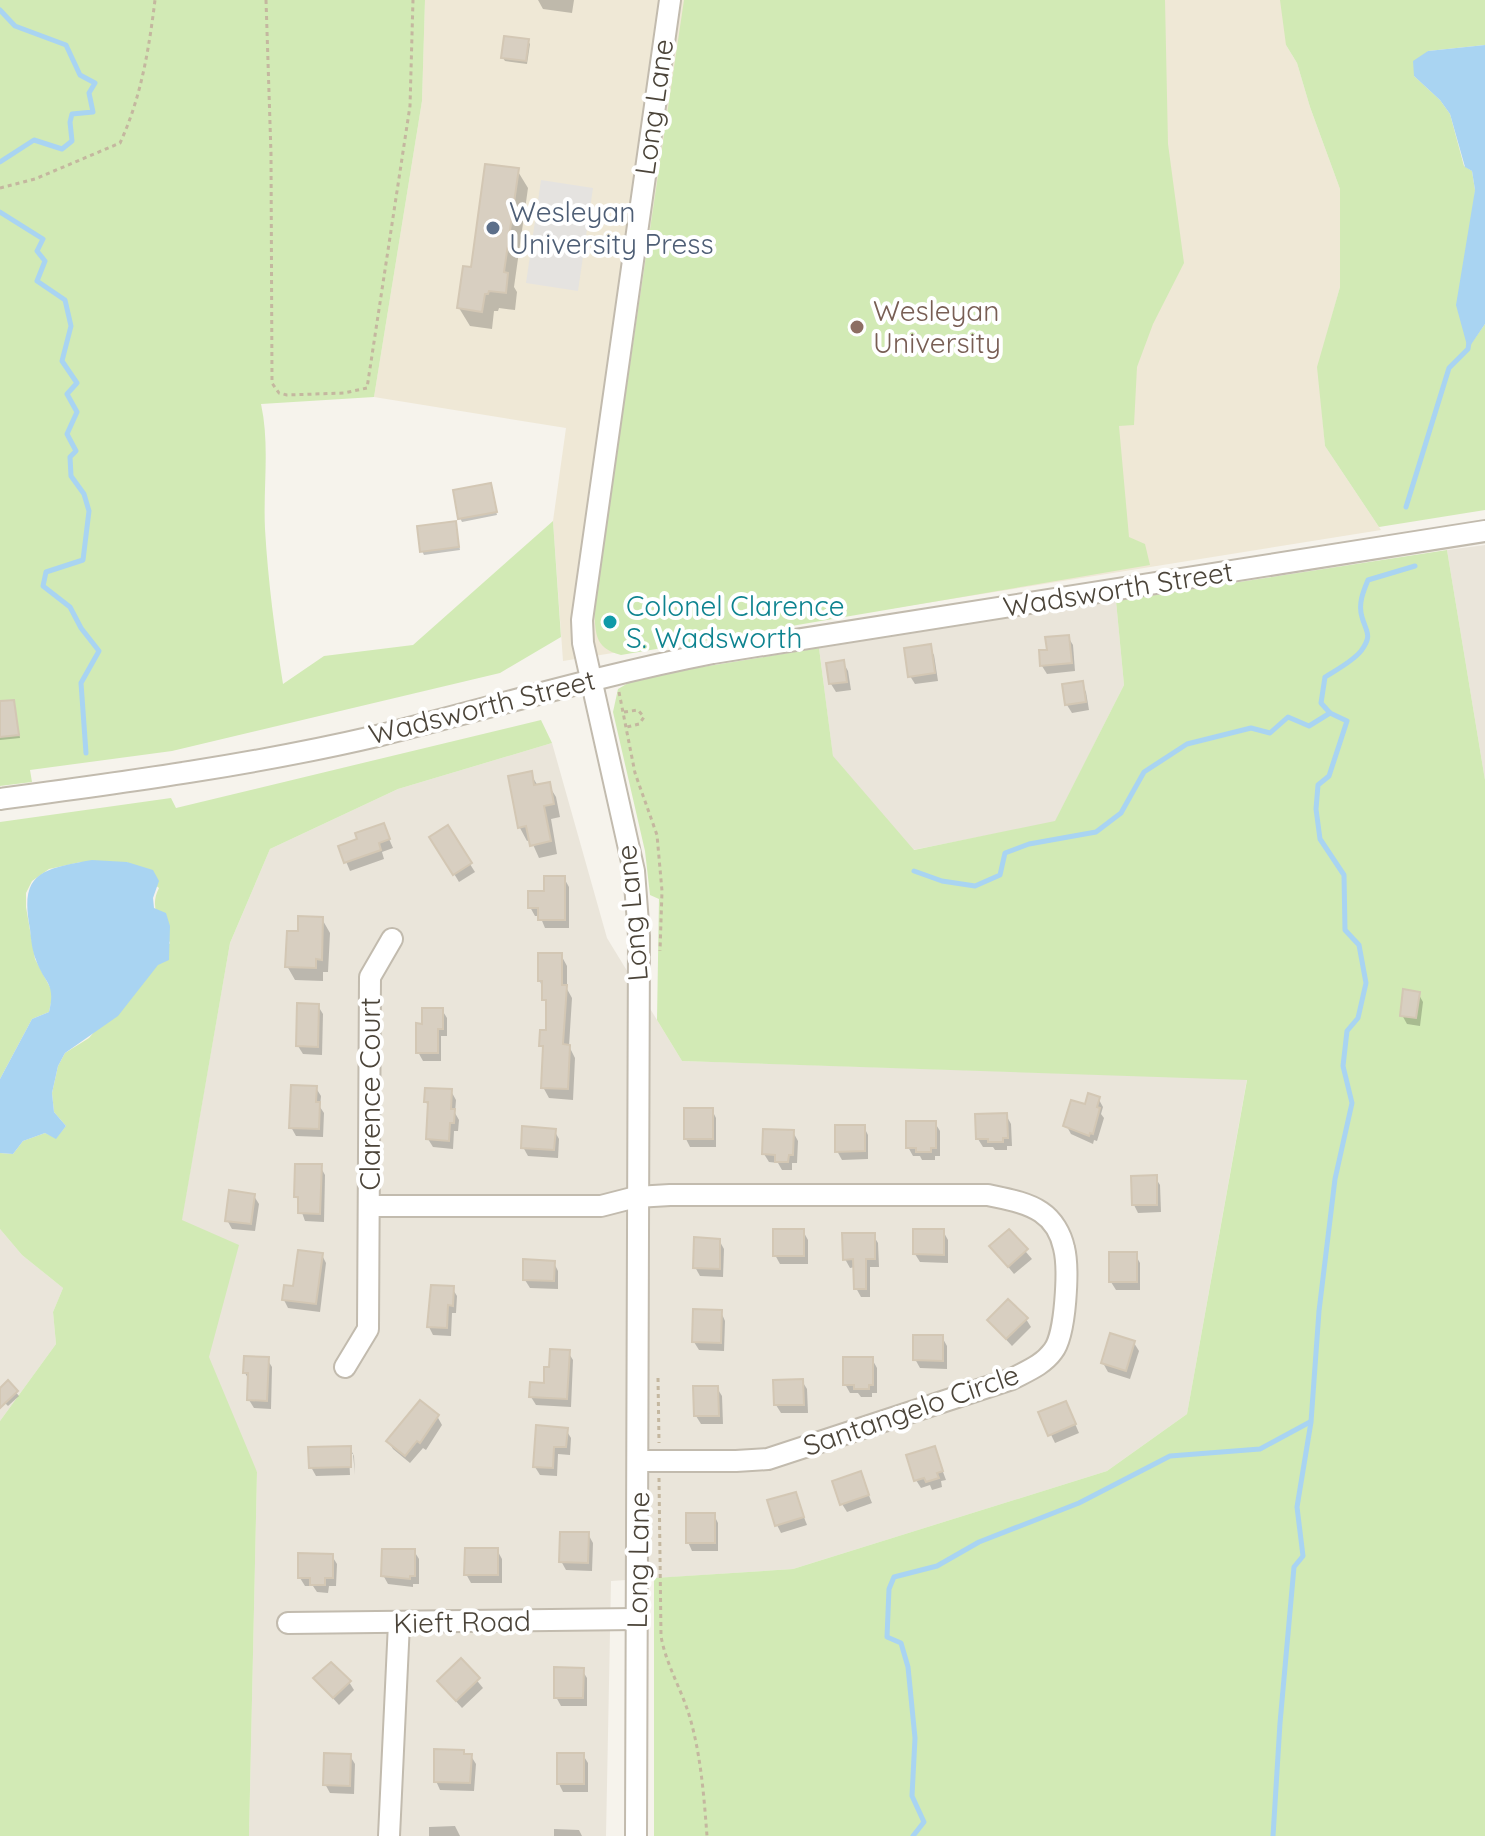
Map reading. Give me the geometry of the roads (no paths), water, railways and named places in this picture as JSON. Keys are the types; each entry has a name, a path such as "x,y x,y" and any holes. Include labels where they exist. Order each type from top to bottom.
{"street":[{"name":"Long Lane","path":"636,1836 639,936 634,871 583,643 583,602 670,0"},
{"name":"Wadsworth Street","path":"0,799 241,763 376,736 591,679 713,653 1485,531"},
{"name":"Clarence Court","path":"345,1367 368,1329 370,977 392,939"},
{"name":"Santangelo Circle","path":"636,1197 988,1195 1016,1201 1043,1213 1058,1231 1065,1251 1064,1325 1056,1349 1043,1363 1012,1379 768,1459 639,1461"},
{"name":"Clarence Court","path":"369,1206 601,1206 636,1197"},
{"name":"Kieft Road","path":"288,1623 636,1619"},
{"path":"389,1836 399,1623"}],"water":[{"path":"1485,45 1485,324 1468,349 1456,305 1475,190 1472,171 1465,167 1450,114 1414,76 1413,61 1428,51"},
{"path":"92,860 127,862 153,870 159,881 153,898 154,908 166,913 170,926 169,960 158,965 118,1016 65,1053 58,1066 52,1093 54,1112 66,1126 56,1139 45,1133 23,1141 13,1154 0,1153 0,1079 32,1019 49,1012 51,1002 50,989 33,948 27,910 28,895 38,876"}],"waterway":[{"path":"0,10 15,26 66,45 80,75 95,83 89,93 93,112 72,114 72,141 62,149 34,140 0,162"},
{"path":"0,212 43,239 37,251 45,261 37,281 65,300 71,326 62,361 77,383 67,394 77,412 67,434 76,451 70,457 71,476 84,494 89,511 83,560 46,572 43,586 70,607 99,651 81,683 86,753"},
{"path":"1406,507 1449,368 1468,349 1469,342"},
{"path":"1273,1836 1294,1567 1303,1556 1297,1507 1311,1422 1319,1311 1335,1179 1352,1103 1343,1066 1347,1031 1358,1018 1366,983 1359,945 1345,930 1344,875 1320,839 1316,809 1318,785 1329,776 1347,721 1330,713 1321,703 1325,677 1353,659 1367,641 1361,607 1368,580 1415,566"},
{"path":"914,871 942,881 975,886 1000,875 1005,853 1029,844 1096,832 1121,813 1144,772 1187,744 1251,728 1270,733 1288,717 1309,726 1330,713"},
{"path":"913,1836 924,1822 912,1796 915,1738 908,1667 901,1643 887,1637 889,1589 894,1577 937,1566 979,1542 1079,1503 1170,1456 1260,1449 1310,1422"}],"place":[{"name":"Wesleyan University Press","path":"493,228"},
{"name":"Wesleyan University","path":"857,327"},
{"name":"Colonel Clarence S. Wadsworth","path":"610,622"}]}
